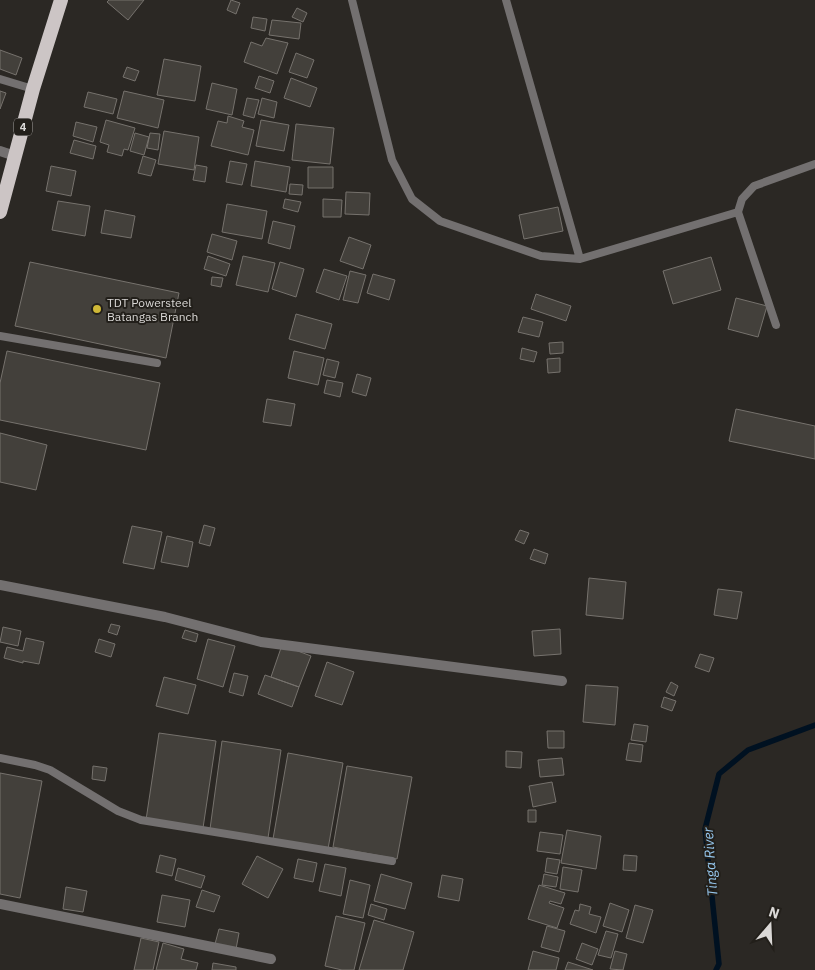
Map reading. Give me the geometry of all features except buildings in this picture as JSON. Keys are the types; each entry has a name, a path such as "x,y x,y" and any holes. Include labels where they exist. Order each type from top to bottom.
{"highway":[{"name":"4","path":"0,212 33,89 60,0"}],"street":[{"path":"0,151 15,156"},
{"path":"0,585 165,617 261,642 562,681"},
{"path":"0,904 271,959"}],"lane":[{"path":"352,0 392,160 412,199 440,221 542,256 580,259 738,212"},
{"path":"506,0 580,259"},
{"path":"0,79 33,89"},
{"path":"776,324 738,212 742,199 754,186 815,164"},
{"path":"0,336 157,363"},
{"path":"0,758 50,770 118,811 141,820 392,861"}],"waterway":[{"name":"Tinga River","path":"716,970 719,964 705,829 719,774 748,750 815,725"}],"place":[{"name":"TDT Powersteel Batangas Branch","path":"97,309"}]}
